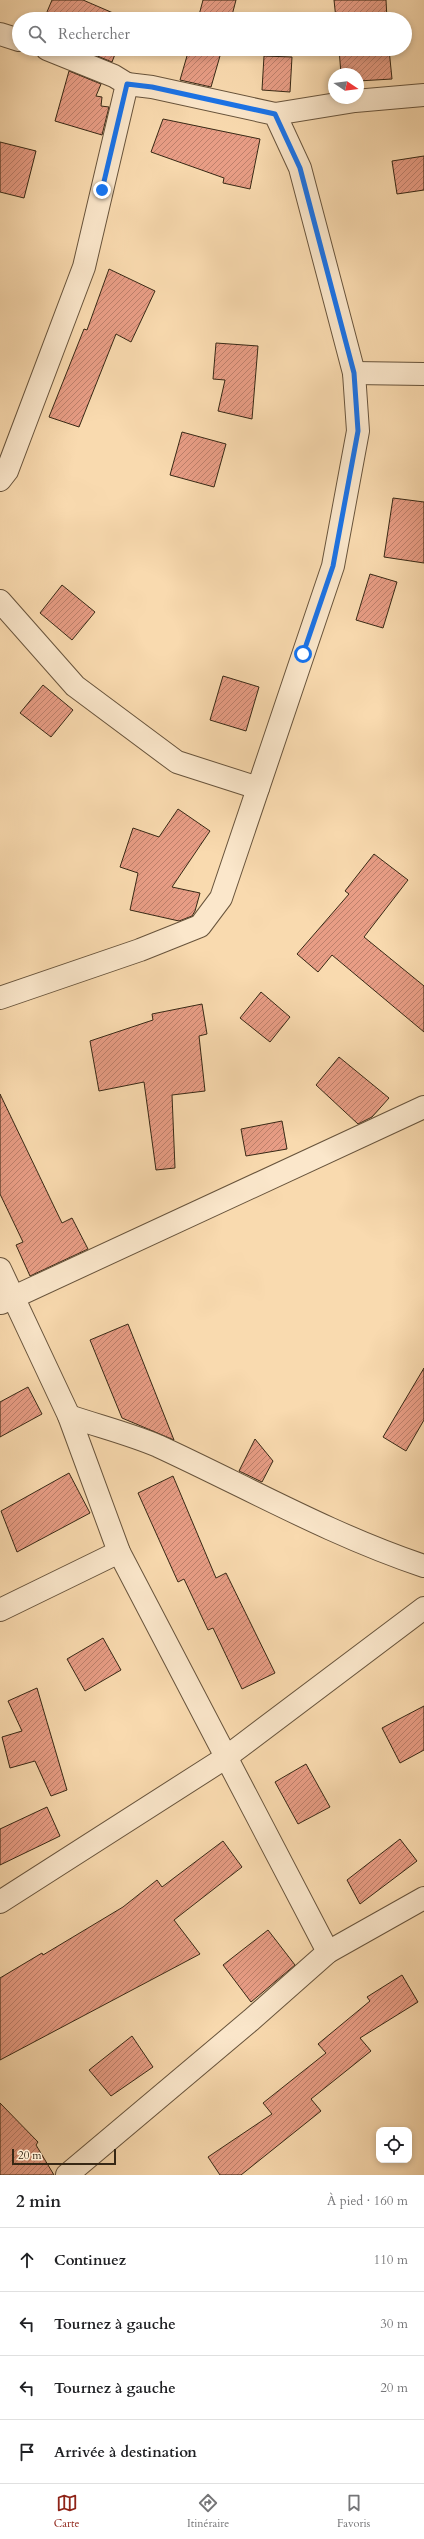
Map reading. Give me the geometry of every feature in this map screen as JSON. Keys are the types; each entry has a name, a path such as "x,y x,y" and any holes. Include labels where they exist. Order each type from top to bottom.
{"street":[{"path":"0,34 12,38"},
{"path":"64,56 114,76 127,84 159,88 275,114 355,102 424,95"},
{"path":"0,480 7,471 84,267 127,84"},
{"path":"0,998 140,950 200,926 221,898 333,566 358,431 354,373 300,168 275,114"},
{"path":"354,373 424,374"},
{"path":"0,601 75,686 177,762 258,788"},
{"path":"7,1300 424,1107"},
{"path":"0,1269 7,1300 69,1416 119,1552 225,1758 328,1952"},
{"path":"69,1416 157,1446 239,1487 378,1551 424,1566"},
{"path":"0,1610 119,1552"},
{"path":"0,1902 225,1758 423,1612"},
{"path":"67,2175 251,2020 328,1952 424,1898"}],"building":[{"path":"52,0 83,0 111,12 47,12"},
{"path":"203,0 236,0 233,12 200,12"},
{"path":"334,0 386,0 387,12 335,12"},
{"path":"97,56 114,56 112,62"},
{"path":"187,56 220,56 211,87 180,80"},
{"path":"264,56 292,57 290,92 262,90"},
{"path":"340,56 390,56 392,79 364,81 364,68 341,68"},
{"path":"69,71 101,84 96,96 102,97 101,106 109,107 102,135 55,121"},
{"path":"163,119 260,139 250,189 223,183 224,178 151,152"},
{"path":"0,142 36,151 24,198 0,192"},
{"path":"424,156 424,190 397,194 392,161"},
{"path":"109,269 155,291 131,342 116,334 79,427 49,417 84,329 87,330"},
{"path":"216,343 258,346 252,419 218,411 225,380 213,379"},
{"path":"182,432 226,444 214,487 170,475"},
{"path":"393,498 424,502 424,563 384,557"},
{"path":"370,574 397,582 383,628 356,620"},
{"path":"62,585 95,612 72,640 40,613"},
{"path":"223,676 259,687 246,731 210,720"},
{"path":"43,685 73,710 51,737 20,713"},
{"path":"178,809 210,831 172,887 200,893 192,916 179,921 130,910 138,873 120,867 133,828 159,837"},
{"path":"374,854 408,880 364,937 424,986 424,1032 332,955 318,972 297,954 349,894 345,891"},
{"path":"261,992 290,1017 270,1042 240,1018"},
{"path":"202,1004 207,1034 199,1036 205,1091 172,1095 175,1168 156,1170 144,1082 99,1091 90,1041 153,1020 152,1014"},
{"path":"339,1057 389,1098 372,1117 358,1124 316,1085"},
{"path":"0,1094 62,1223 72,1218 88,1249 30,1276 16,1245 23,1242 0,1194"},
{"path":"282,1121 287,1149 246,1156 241,1129"},
{"path":"128,1324 174,1440 122,1418 90,1340"},
{"path":"424,1368 424,1420 406,1451 383,1437"},
{"path":"28,1387 42,1414 0,1437 0,1402"},
{"path":"255,1439 273,1461 262,1482 239,1471"},
{"path":"69,1473 90,1513 17,1552 1,1511"},
{"path":"173,1476 216,1578 226,1573 275,1673 242,1689 213,1628 208,1630 184,1579 178,1582 138,1493"},
{"path":"103,1638 121,1670 85,1691 67,1659"},
{"path":"37,1688 67,1790 51,1796 35,1761 10,1768 2,1737 22,1731 8,1701"},
{"path":"424,1706 424,1750 400,1763 382,1728"},
{"path":"306,1764 330,1807 298,1824 275,1782"},
{"path":"47,1807 60,1836 0,1865 0,1829"},
{"path":"400,1839 417,1861 360,1904 347,1880"},
{"path":"223,1841 242,1867 174,1920 200,1954 0,2060 0,1978 42,1953 43,1955 123,1907 157,1880 162,1887"},
{"path":"268,1930 295,1965 251,2002 223,1965"},
{"path":"402,1975 418,2002 360,2038 371,2051 311,2099 321,2111 241,2175 220,2175 208,2157 272,2114 263,2103 326,2053 318,2044 370,2001 367,1997"},
{"path":"132,2036 153,2067 111,2096 89,2070"},
{"path":"0,2103 38,2142 36,2145 54,2175 0,2175"}],"route":[{"path":"102,190 127,84 152,87 247,106 275,114 300,168 354,373 358,431 333,566 303,654"}]}
